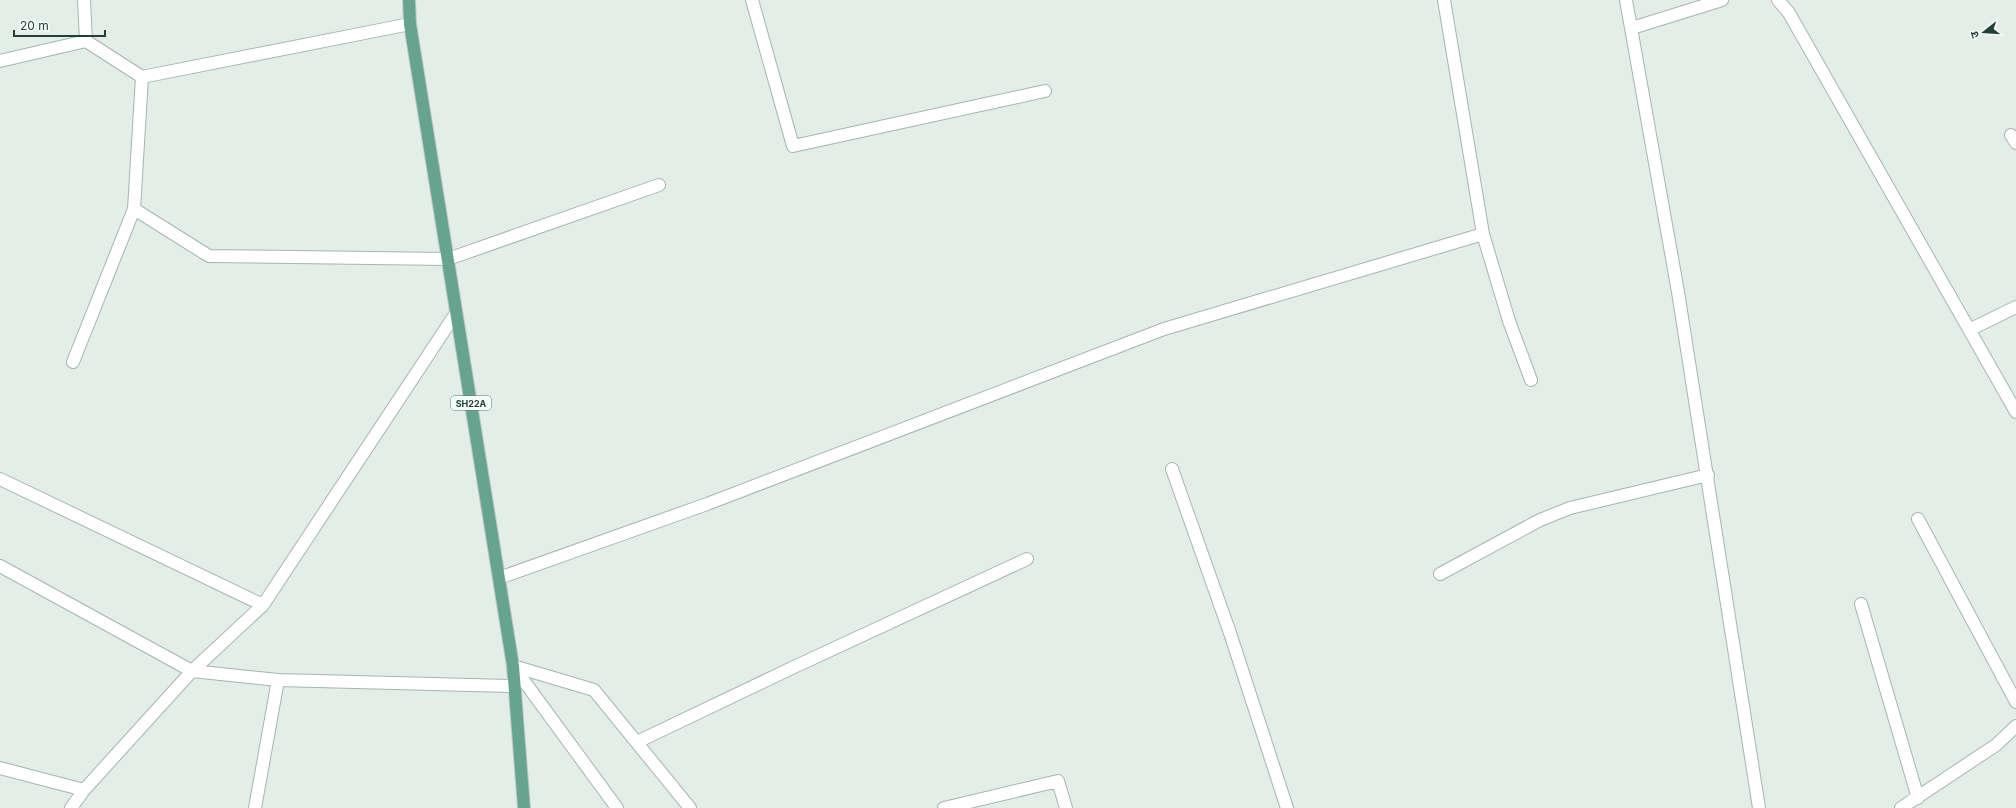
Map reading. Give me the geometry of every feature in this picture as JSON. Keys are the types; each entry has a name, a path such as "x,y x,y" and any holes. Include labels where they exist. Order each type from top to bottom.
{"main road":[{"name":"SH22A","path":"409,0 410,24 513,666 524,808"}],"street":[{"path":"84,0 86,41"},
{"path":"752,0 793,146 1045,91"},
{"path":"1444,0 1483,234 1509,320 1531,380"},
{"path":"1626,0 1708,475 1759,808"},
{"path":"1632,28 1722,0"},
{"path":"1778,0 1789,13 2016,412"},
{"path":"0,61 86,41 142,77 410,24"},
{"path":"73,362 134,209 142,77"},
{"path":"134,209 209,256 448,259 659,185"},
{"path":"499,578 706,504 1164,329 1483,234"},
{"path":"1969,330 2016,307"},
{"path":"70,808 84,790 192,671 263,605 456,313"},
{"path":"1172,469 1230,633 1286,808"},
{"path":"1440,574 1540,520 1570,508 1708,475"},
{"path":"0,479 263,605"},
{"path":"1918,519 2016,702"},
{"path":"637,742 794,667 1027,559"},
{"path":"0,566 192,671 278,680 514,686"},
{"path":"1861,604 1918,798"},
{"path":"513,666 594,690 690,808"},
{"path":"513,666 617,808"},
{"path":"255,808 278,680"},
{"path":"1901,808 1996,745 2016,726"},
{"path":"0,768 84,790"},
{"path":"944,808 1058,781 1066,808"}]}
